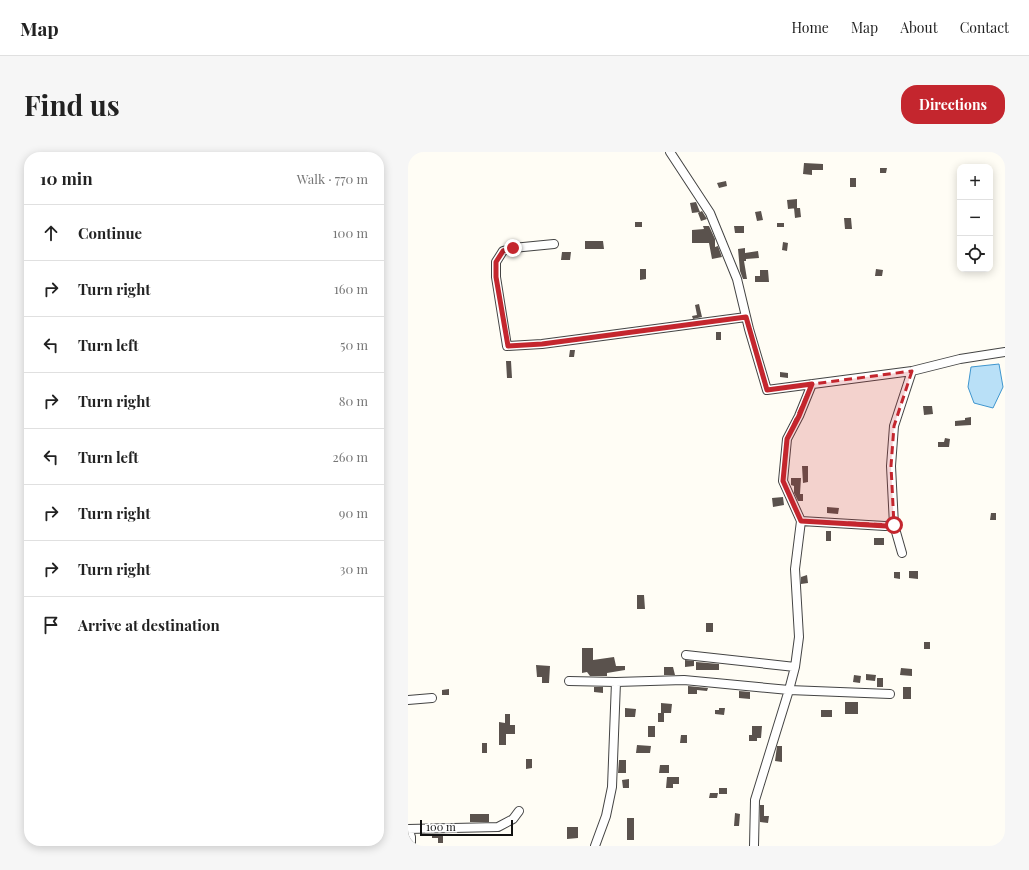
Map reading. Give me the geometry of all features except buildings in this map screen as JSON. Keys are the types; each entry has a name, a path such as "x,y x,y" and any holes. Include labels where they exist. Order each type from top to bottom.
{"street":[{"path":"670,152 710,213 737,279 746,317 767,390 912,371 960,359 1005,352"},
{"path":"554,244 513,248 503,251 496,262 496,277 508,346 542,344 746,317"},
{"path":"902,553 894,525 890,466 894,426 912,371"},
{"path":"754,846 755,800 789,690 795,667 799,637 795,569 801,521 783,481 787,439 799,416 812,384"},
{"path":"801,521 886,526 894,525"},
{"path":"686,655 795,667"},
{"path":"569,681 616,682 684,680 789,690 890,694"},
{"path":"595,846 606,816 612,787 616,682"},
{"path":"408,700 432,698"},
{"path":"411,846 411,837 408,829 498,827 513,819 519,811"}],"highlighted area":[{"path":"912,371 894,426 891,466 894,525 801,521 783,481 787,439 812,384"}],"water":[{"path":"999,364 1003,387 993,408 974,403 968,387 971,367"}],"route":[{"path":"513,248 503,251 496,262 496,277 508,346 542,344 657,328 691,326 746,317 767,390 812,384 799,416 787,439 783,481 801,521 886,526 894,525"}]}
